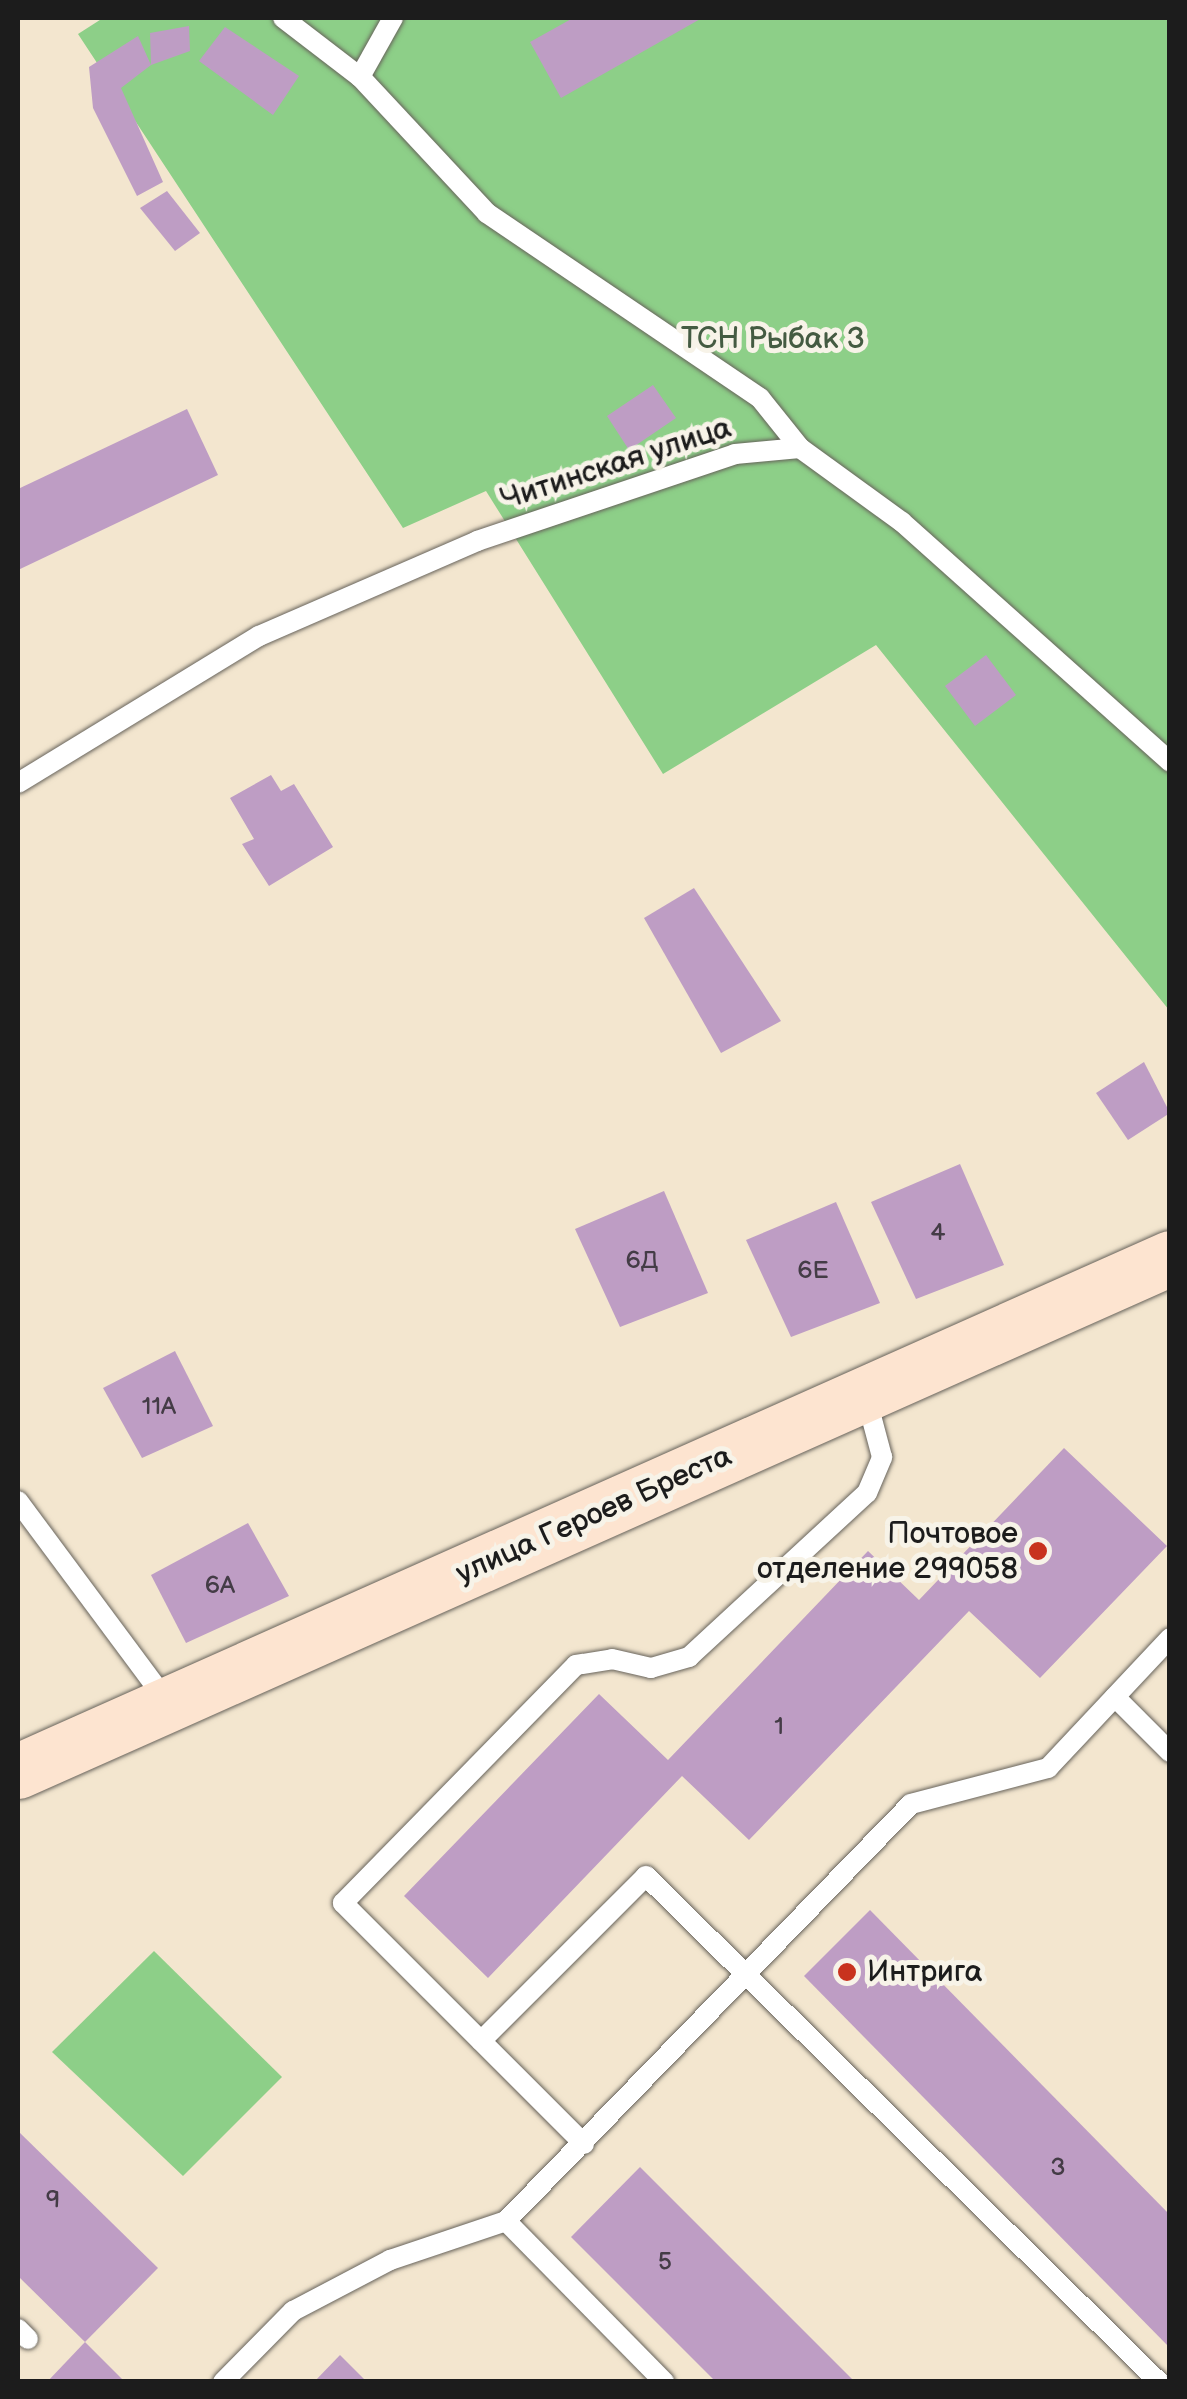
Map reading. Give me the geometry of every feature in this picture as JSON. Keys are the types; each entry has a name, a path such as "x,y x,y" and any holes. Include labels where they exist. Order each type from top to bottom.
{"street":[{"name":"улица Героев Бреста","path":"18,1771 1170,1258"}],"lane":[{"name":"Читинская улица","path":"283,18 360,77 487,214 760,398 800,448"},
{"path":"360,77 393,18"},
{"name":"Читинская улица","path":"18,783 259,636 477,541 735,454 800,448"},
{"path":"800,448 902,522 1170,762"},
{"path":"584,2144 342,1903 576,1665 612,1658 652,1668 689,1657 867,1492 882,1456 866,1396"},
{"path":"18,1501 168,1703"},
{"path":"223,2382 293,2311 390,2260 506,2222 750,1979 912,1804 1048,1768 1170,1638"},
{"path":"1115,1697 1170,1752"},
{"path":"482,2041 646,1876 1159,2382"},
{"path":"506,2222 664,2382"}],"green space":[{"name":"ТСН Рыбак 3","path":"103,18 1169,18 1169,1010 876,645 663,774 486,491 403,528 78,34"},
{"path":"154,1951 282,2077 183,2176 52,2052"}],"building":[{"path":"573,18 702,18 561,98 530,42"},
{"path":"189,26 190,51 151,65 150,33"},
{"path":"225,27 299,76 273,115 199,61"},
{"path":"138,36 151,65 121,88 163,182 137,196 93,108 89,67"},
{"path":"167,191 200,233 175,251 140,208"},
{"path":"653,385 676,418 629,450 607,416"},
{"path":"187,409 218,475 18,570 18,489"},
{"path":"986,655 1016,695 975,726 945,686"},
{"path":"271,775 281,791 294,784 333,847 269,886 242,844 254,839 230,798"},
{"path":"694,888 781,1021 721,1053 644,918"},
{"path":"1144,1062 1170,1113 1128,1140 1096,1093"},
{"path":"960,1164 1004,1265 916,1299 871,1202"},
{"path":"664,1191 708,1293 620,1327 575,1229"},
{"path":"836,1202 880,1303 791,1337 746,1240"},
{"path":"175,1351 213,1426 142,1458 103,1388"},
{"path":"1064,1448 1167,1546 1040,1678 969,1611 749,1840 682,1776 488,1978 404,1896 599,1694 668,1760 868,1551 919,1600"},
{"path":"248,1523 289,1596 186,1643 151,1575"},
{"path":"870,1910 1170,2215 1170,2348 804,1976"},
{"path":"18,2131 158,2268 85,2342 18,2276"},
{"path":"640,2167 855,2382 716,2382 571,2237"},
{"path":"85,2342 125,2382 47,2382"},
{"path":"340,2355 367,2382 314,2382"}],"place":[{"name":"Почтовое отделение 299058","path":"1038,1551"},
{"name":"Интрига","path":"847,1972"}]}
